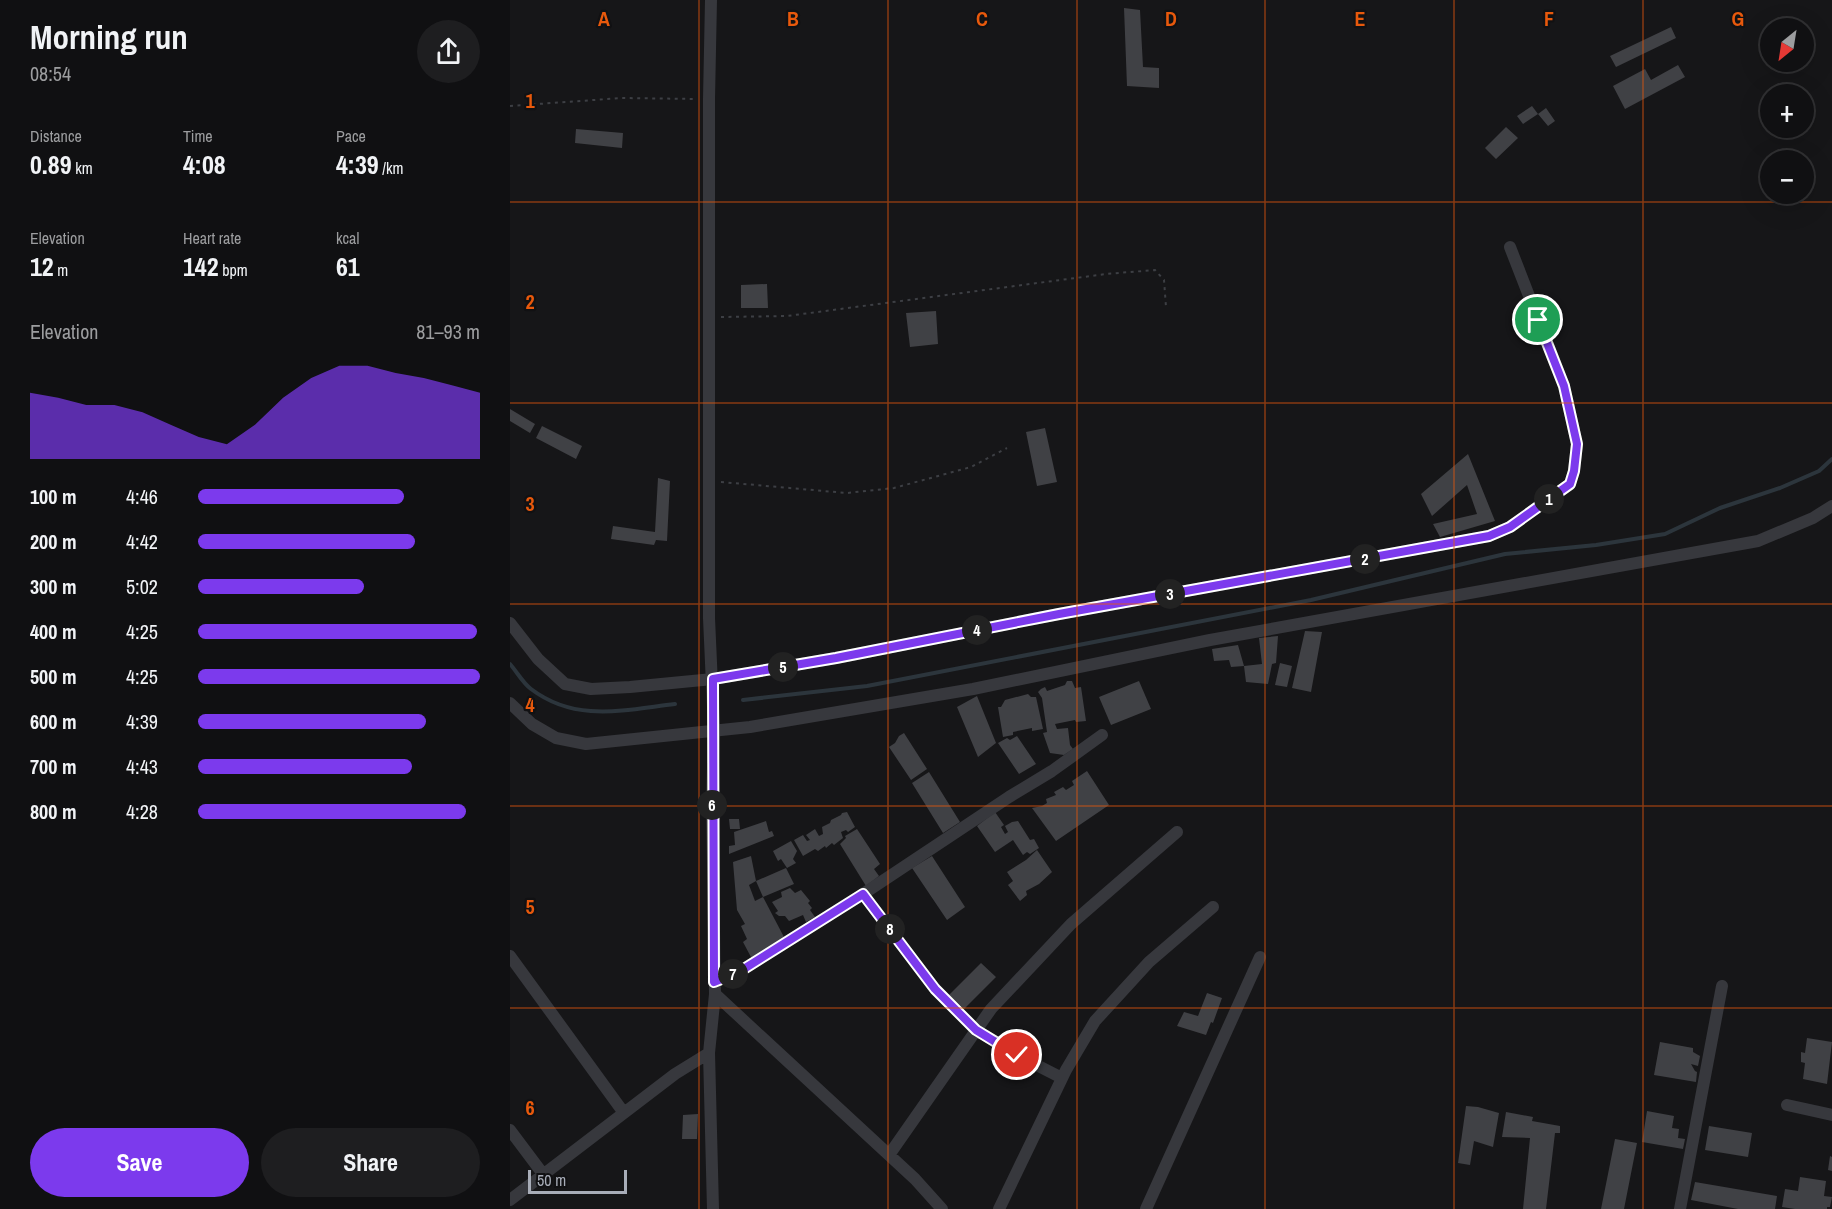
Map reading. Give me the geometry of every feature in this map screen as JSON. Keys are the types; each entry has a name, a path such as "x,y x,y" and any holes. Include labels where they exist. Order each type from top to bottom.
{"street":[{"path":"711,0 709,618 714,730 712,803 715,988 709,1053 713,1209"},
{"path":"510,623 538,659 565,684 591,689 713,679 1489,536 1510,527 1570,484 1577,444 1564,386 1510,247"},
{"path":"510,703 532,724 556,738 586,744 750,727 972,689 1210,640 1758,541 1813,518 1832,506"},
{"path":"715,988 1052,771 1101,735"},
{"path":"889,1155 991,1009 1071,924 1177,832"},
{"path":"863,894 935,989 976,1030 1017,1055 1062,1078"},
{"path":"999,1209 1062,1078 1095,1021 1149,962 1213,907"},
{"path":"510,956 624,1113"},
{"path":"1146,1209 1260,957"},
{"path":"1680,1209 1722,986"},
{"path":"715,988 915,1179 942,1209"},
{"path":"510,1200 675,1074 709,1053"},
{"path":"1787,1104 1832,1115"},
{"path":"510,1130 543,1174"}],"path":[{"path":"510,106 622,98 709,99"},
{"path":"709,318 788,316 1106,274 1155,270 1164,280 1166,307"},
{"path":"709,481 847,493 894,488 971,467 1007,448"}],"building":[{"path":"1124,8 1140,10 1143,67 1159,68 1159,88 1127,86"},
{"path":"1671,27 1676,38 1616,67 1610,56"},
{"path":"1678,65 1685,77 1625,109 1613,86 1645,69 1651,80"},
{"path":"1532,106 1538,114 1523,124 1517,116"},
{"path":"1546,108 1555,121 1548,126 1538,114"},
{"path":"1506,127 1518,138 1496,159 1485,148"},
{"path":"576,129 623,133 622,148 575,143"},
{"path":"767,284 768,308 741,308 741,285"},
{"path":"936,311 938,344 910,347 906,313"},
{"path":"510,409 535,424 530,433 510,421"},
{"path":"542,426 582,446 576,459 536,438"},
{"path":"1045,428 1057,482 1037,486 1026,432"},
{"path":"1468,454 1495,521 1440,537 1433,524 1477,514 1467,485 1432,516 1421,494"},
{"path":"658,478 670,481 667,541 656,540 654,545 611,539 613,526 655,532"},
{"path":"1305,631 1322,632 1311,692 1292,688"},
{"path":"1278,636 1276,663 1272,664 1268,684 1246,682 1244,666 1262,664 1259,638"},
{"path":"1238,645 1244,666 1231,667 1229,660 1214,661 1212,649"},
{"path":"1280,663 1292,666 1287,687 1275,685"},
{"path":"1067,681 1072,681 1075,688 1081,687 1086,721 1076,722 1075,720 1055,724 1057,729 1068,728 1070,745 1073,749 1064,755 1050,753 1043,733 1047,732 1042,698 1038,692 1045,687 1047,691 1065,685"},
{"path":"1139,681 1151,709 1111,725 1099,697"},
{"path":"1028,694 1036,697 1043,729 1032,731 1032,728 1013,732 1013,735 1003,737 998,707 1001,707 1005,700"},
{"path":"977,696 996,743 978,757 957,707"},
{"path":"904,733 927,769 911,780 889,747"},
{"path":"1017,736 1036,764 1019,774 998,743"},
{"path":"1087,771 1109,805 1056,841 1032,808 1047,803 1046,799 1056,795 1054,792 1063,787 1066,790 1074,785 1072,781"},
{"path":"929,772 960,822 943,833 912,783"},
{"path":"847,812 855,827 848,832 846,830 841,832 843,838 834,845 832,843 818,851 815,849 803,856 794,840 803,835 807,841 810,840 806,835 815,829 819,836 823,834 822,827"},
{"path":"995,812 1004,825 1001,827 1005,834 1008,832 1005,826 1018,821 1030,840 1034,839 1039,848 1030,854 1027,852 1023,855 1013,840 995,852 977,826"},
{"path":"729,819 739,819 740,829 730,829"},
{"path":"766,821 769,832 772,831 774,836 729,854 729,846 735,845 734,832"},
{"path":"857,829 880,864 874,869 879,876 866,886 840,844 846,838 845,836"},
{"path":"791,841 797,851 793,859 796,863 787,868 781,859 778,861 773,851"},
{"path":"1037,850 1052,872 1039,884 1026,891 1027,895 1020,901 1008,885 1013,881 1007,872"},
{"path":"751,856 756,881 749,885 755,901 763,897 785,939 752,959 743,942 747,939 741,926 745,924 737,910 733,862"},
{"path":"932,856 965,907 947,920 912,868"},
{"path":"786,868 794,884 763,897 756,881"},
{"path":"790,888 795,893 801,890 810,901 808,903 812,908 810,910 815,917 806,922 803,915 789,921 785,916 775,913 778,911 772,902 782,897 781,892"},
{"path":"981,963 996,977 964,1009 949,995"},
{"path":"1207,993 1222,998 1206,1035 1177,1026 1184,1012 1198,1016"},
{"path":"1807,1038 1832,1042 1827,1084 1803,1079 1805,1063 1801,1062 1801,1052 1805,1053"},
{"path":"1660,1042 1693,1048 1693,1052 1700,1056 1698,1066 1691,1064 1697,1072 1696,1082 1654,1075"},
{"path":"1466,1106 1499,1113 1493,1147 1474,1141 1470,1165 1458,1163"},
{"path":"1647,1111 1674,1116 1672,1128 1679,1129 1678,1138 1685,1139 1683,1149 1642,1142"},
{"path":"1506,1112 1533,1117 1532,1121 1560,1126 1560,1133 1555,1133 1546,1209 1523,1209 1530,1138 1502,1137"},
{"path":"698,1114 697,1139 682,1139 683,1115"},
{"path":"1709,1126 1752,1133 1748,1157 1705,1150"},
{"path":"1615,1139 1637,1143 1624,1209 1601,1209"},
{"path":"1830,1156 1832,1157 1832,1171 1828,1170"},
{"path":"1800,1177 1826,1181 1824,1196 1832,1197 1830,1207 1827,1209 1795,1209 1782,1207 1785,1189 1798,1191"},
{"path":"1695,1182 1777,1196 1775,1209 1738,1209 1691,1200"}],"waterway":[{"path":"743,700 867,686 1311,600 1505,554 1596,545 1665,534 1720,508 1780,488 1819,471 1832,459"},
{"path":"510,664 531,689 565,707 601,712 675,704"}],"route":[{"path":"1017,1055 976,1030 935,989 863,894 739,972 714,982 713,679 1489,536 1510,527 1570,484 1574,471 1577,444 1564,386 1538,320"}]}
